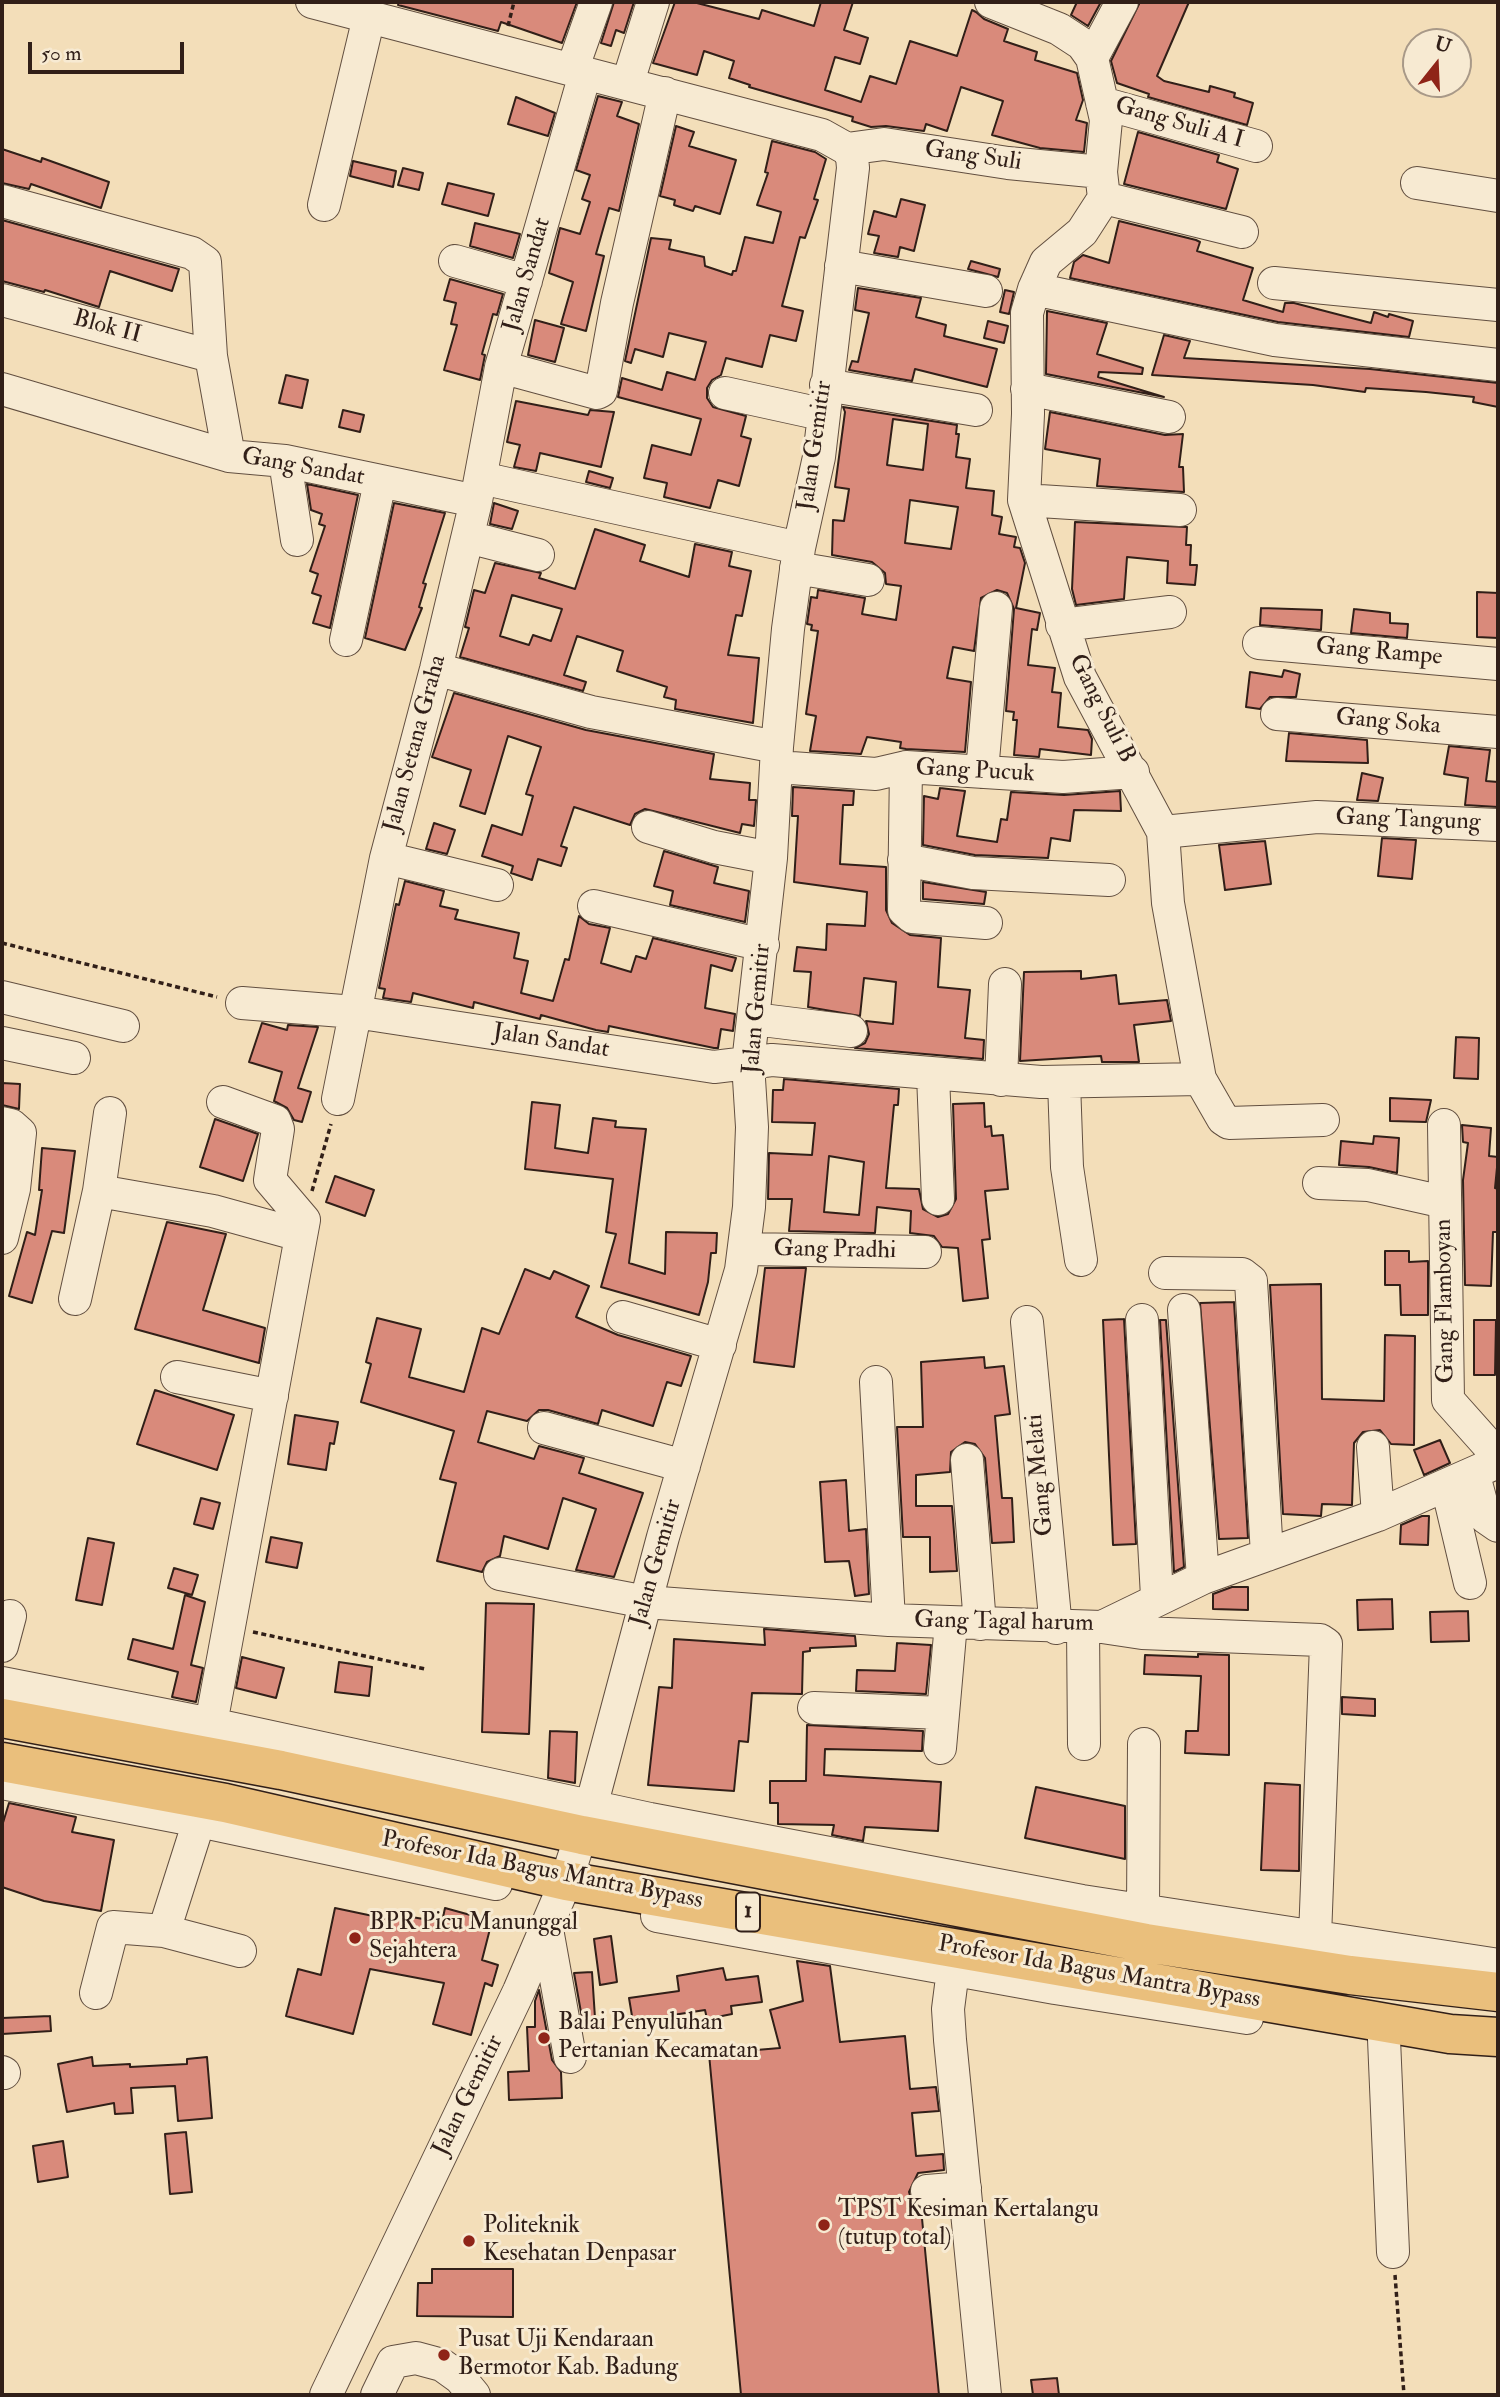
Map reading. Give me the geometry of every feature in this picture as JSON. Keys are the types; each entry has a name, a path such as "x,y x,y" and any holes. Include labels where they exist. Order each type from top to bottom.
{"highway":[{"name":"Profesor Ida Bagus Mantra Bypass","path":"2,1718 281,1770 587,1821 1146,1943 1424,1984 1498,1992"},
{"name":"Profesor Ida Bagus Mantra Bypass","path":"2,1762 225,1803 563,1889 1450,2034 1498,2037"},
{"path":"1405,1951 1424,1984"}],"street":[{"path":"312,2 578,72 628,82 822,135 847,149"},
{"name":"Jalan Sandat","path":"479,489 501,367 526,281 596,2"},
{"path":"628,82 653,2"},
{"path":"991,2 1059,29 1082,44 1092,58 1106,120 1102,185"},
{"path":"1092,58 1122,2"},
{"path":"324,205 369,17"},
{"path":"501,367 597,393 601,391 617,303 665,93"},
{"name":"Gang Suli A I","path":"1102,103 1256,146"},
{"name":"Gang Suli","path":"847,149 884,144 1008,163 1102,185 1241,232"},
{"name":"Jalan Gemitir","path":"326,2395 547,1929 563,1889 587,1821 745,1249 752,1127 766,1068 754,1019 771,858 777,757 797,558 819,457 823,399 853,168 852,157 847,149"},
{"path":"1417,183 1498,196"},
{"name":"Gang Suli B","path":"1102,185 1082,232 1046,262 1027,313 1024,500 1080,677 1163,832 1168,903 1200,1079 1223,1119 1229,1123 1323,1120"},
{"name":"Gang Sandat","path":"2,201 199,257 205,262 211,356 229,456 285,461 380,482 479,489 797,558 868,580"},
{"path":"455,261 526,281"},
{"path":"841,266 985,291"},
{"path":"1274,283 1498,305"},
{"path":"1034,289 1275,340 1498,365"},
{"name":"Blok II","path":"2,300 211,356"},
{"path":"1027,388 1169,416"},
{"path":"2,389 229,456"},
{"path":"725,393 976,410"},
{"path":"285,461 297,540"},
{"path":"346,640 380,482"},
{"name":"Jalan Setana Graha","path":"338,1099 386,858 436,669 479,489"},
{"path":"1024,500 1180,510"},
{"path":"468,537 538,555"},
{"path":"982,772 996,608"},
{"path":"1062,625 1170,612"},
{"name":"Gang Rampe","path":"1259,643 1498,664"},
{"name":"Gang Pucuk","path":"436,669 591,712 777,757 876,774 906,767 1063,777 1133,772"},
{"name":"Gang Soka","path":"1277,714 1498,732"},
{"path":"906,767 904,910 908,916 986,923"},
{"name":"Gang Tangung","path":"1163,832 1317,817 1498,825"},
{"path":"648,827 714,847 771,858"},
{"path":"386,858 497,885"},
{"path":"904,860 973,873 1109,880"},
{"path":"593,906 763,945"},
{"path":"1002,1080 1004,984"},
{"path":"2,997 123,1026"},
{"name":"Jalan Sandat","path":"242,1003 355,1012 713,1067 1064,1082 1200,1079"},
{"path":"754,1019 851,1031"},
{"path":"2,1043 74,1058"},
{"path":"933,1076 939,1199"},
{"path":"1064,1082 1067,1167 1081,1259"},
{"path":"211,1724 302,1227 270,1180 278,1129 275,1121 223,1102"},
{"path":"75,1299 99,1191 110,1113"},
{"path":"2,1124 11,1125 20,1133 14,1189 2,1238"},
{"name":"Gang Flamboyan","path":"1444,1125 1448,1400 1479,1470"},
{"path":"1319,1183 1368,1185 1444,1202"},
{"path":"99,1191 302,1227"},
{"name":"Gang Pradhi","path":"745,1249 925,1252"},
{"path":"1165,1273 1242,1275 1251,1281 1268,1555"},
{"path":"1181,1587 1184,1310"},
{"path":"623,1317 720,1345"},
{"path":"1142,1320 1186,1633"},
{"name":"Gang Melati","path":"1027,1322 1080,1627 1084,1744"},
{"path":"177,1377 272,1396"},
{"path":"876,1382 889,1620"},
{"path":"544,1428 684,1466"},
{"path":"1373,1447 1378,1515"},
{"path":"940,1748 943,1713 965,1623 967,1460"},
{"path":"1479,1470 1485,1517 1498,1526"},
{"path":"1470,1583 1479,1470"},
{"name":"Gang Tagal harum","path":"500,1574 646,1602 889,1620 1080,1627 1378,1515 1479,1470"},
{"path":"1080,1627 1142,1633 1320,1640 1326,1644 1315,1937"},
{"path":"2,1684 211,1724 587,1821 1498,1965"},
{"path":"814,1708 943,1713"},
{"path":"1143,1744 1143,1911"},
{"path":"2,1783 563,1889 953,1969 1384,2039 1498,2054"},
{"path":"164,1931 200,1821"},
{"path":"96,1993 113,1927 164,1931 240,1951"},
{"path":"547,1929 570,2057"},
{"path":"953,1969 949,2019 983,2392"},
{"path":"1384,2039 1393,2252"},
{"path":"927,2191 965,2188"},
{"path":"342,2359 381,2386 393,2362 416,2358 442,2365 460,2378 474,2395"}],"path":[{"path":"2,943 242,1003"},
{"path":"302,1227 338,1099"},
{"path":"227,1626 425,1669"},
{"path":"1393,2252 1404,2395"}],"building":[{"path":"399,2 577,2 562,43 501,22 498,31 398,5"},
{"path":"614,2 634,2 624,33 616,30 611,46 601,43"},
{"path":"675,2 693,2 759,19 762,10 814,26 821,2 853,2 844,30 868,38 860,64 835,57 825,90 861,102 870,76 896,84 910,41 957,56 972,10 984,19 1008,29 1004,41 1037,52 1035,60 1077,73 1083,100 1076,120 1087,123 1084,152 1040,148 992,135 1003,101 961,87 947,131 926,124 924,131 886,126 871,127 852,121 853,117 749,87 750,85 729,78 734,61 704,51 697,75 653,63"},
{"path":"1077,2 1101,2 1088,26 1071,15"},
{"path":"1140,2 1189,2 1157,76 1164,81 1209,92 1210,86 1235,93 1234,97 1253,103 1247,125 1148,97 1149,94 1117,83 1111,61"},
{"path":"598,96 622,102 617,116 639,124 619,211 609,208 596,254 604,256 586,331 561,324 573,282 549,273 560,228 580,234 590,202 582,199 590,175 576,170"},
{"path":"516,97 555,113 548,136 508,124"},
{"path":"676,126 694,132 689,146 736,160 720,214 695,206 693,211 674,205 675,200 660,196"},
{"path":"1138,132 1219,155 1217,162 1238,169 1226,209 1124,184"},
{"path":"772,141 815,152 826,159 814,199 818,200 805,238 800,237 782,306 803,311 796,341 770,335 762,367 726,358 721,375 712,380 707,388 707,398 713,407 746,416 741,436 751,439 739,486 718,480 710,508 664,497 667,483 644,478 652,445 691,455 701,419 618,397 622,378 662,390 667,372 695,380 706,342 669,333 663,357 635,349 631,363 625,361 651,238 671,240 669,249 704,257 705,266 732,275 733,271 736,271 745,237 773,243 781,212 757,205 768,173 765,172"},
{"path":"2,149 41,162 42,158 109,182 101,208 31,184 29,189 2,183"},
{"path":"353,161 396,171 393,187 350,176"},
{"path":"403,168 423,173 419,190 398,185"},
{"path":"448,183 494,194 488,216 442,204"},
{"path":"901,199 925,205 914,251 900,247 898,257 874,253 879,236 868,234 874,211 896,217"},
{"path":"2,220 179,269 172,291 110,271 99,307 45,290 44,292 2,281"},
{"path":"1119,221 1196,240 1200,242 1197,251 1253,268 1243,300 1283,312 1285,303 1294,303 1371,323 1374,312 1388,317 1389,314 1413,321 1409,337 1278,322 1070,278 1074,262 1083,255 1109,263"},
{"path":"475,223 520,234 513,258 470,246"},
{"path":"971,261 1000,269 998,277 968,269"},
{"path":"450,279 503,294 497,315 493,314 482,354 485,355 480,380 444,370 457,325 451,324 456,303 444,300"},
{"path":"858,288 921,298 916,317 946,325 944,336 997,349 987,387 915,369 912,381 849,370 852,361 858,362 869,313 855,310"},
{"path":"1005,290 1014,292 1009,314 1000,312"},
{"path":"1047,311 1107,323 1097,354 1143,368 1142,374 1099,372 1098,377 1164,397 1046,374"},
{"path":"535,320 564,328 555,362 528,355"},
{"path":"988,321 1008,326 1004,343 984,338"},
{"path":"1164,335 1190,341 1184,358 1370,369 1498,383 1498,407 1473,402 1474,397 1426,392 1366,388 1365,392 1313,385 1152,375"},
{"path":"286,375 308,380 302,408 279,403"},
{"path":"516,401 588,415 590,410 614,412 601,467 540,453 536,471 514,467 520,445 507,442"},
{"path":"843,407 957,425 956,434 959,434 956,457 970,459 966,488 994,491 992,515 1002,517 999,534 1016,537 1014,547 1020,548 1025,563 1016,608 1040,613 1037,630 1032,629 1028,665 1055,668 1052,692 1061,693 1058,727 1088,730 1092,739 1091,755 1040,749 1039,757 1014,755 1017,720 1013,720 1014,712 1006,711 1014,609 1007,593 997,590 981,598 974,651 953,647 947,678 971,682 965,752 906,749 900,748 901,742 867,737 861,754 810,751 816,716 806,714 818,631 811,630 812,625 807,624 811,597 817,598 818,590 865,598 862,614 896,620 901,586 886,584 885,573 872,562 832,555 833,520 844,521 849,489 835,487 845,412","holes":["893,419 928,424 923,470 887,465","910,500 958,507 951,549 905,543"]},
{"path":"343,410 364,415 360,432 339,427"},
{"path":"1050,412 1165,435 1183,434 1179,467 1183,467 1184,492 1097,486 1100,459 1045,449"},
{"path":"589,471 613,478 610,488 586,482"},
{"path":"307,484 358,495 330,628 313,623 321,596 312,593 318,574 310,571 325,526 319,524 322,514 311,510"},
{"path":"394,503 445,513 423,583 426,584 419,607 422,608 405,650 365,638"},
{"path":"494,503 518,511 512,529 490,524"},
{"path":"1075,522 1187,527 1186,545 1191,545 1190,565 1197,565 1195,585 1167,583 1168,561 1127,557 1124,599 1076,605 1072,589"},
{"path":"595,529 645,545 640,561 689,577 695,544 732,552 729,566 751,571 742,616 736,615 728,655 759,658 753,723 675,709 676,700 664,697 667,687 617,671 623,651 577,636 564,675 586,682 583,691 460,657 469,628 465,627 474,590 485,593 495,563 541,573 539,578 575,589","holes":["512,595 562,609 551,641 533,635 529,645 500,636"]},
{"path":"1477,592 1498,593 1498,638 1477,637"},
{"path":"1261,608 1322,610 1321,630 1260,625"},
{"path":"1354,609 1390,613 1390,623 1408,624 1407,638 1351,633"},
{"path":"1284,670 1300,674 1296,697 1270,697 1260,709 1246,707 1250,672 1282,677"},
{"path":"454,693 586,730 714,754 710,779 750,783 749,800 756,800 754,826 742,824 740,833 645,809 635,814 630,825 574,807 561,846 567,848 561,866 538,859 532,880 511,873 513,866 482,856 492,825 522,835 533,796 526,794 541,747 508,736 485,814 460,806 471,770 432,757"},
{"path":"1289,733 1367,740 1368,763 1286,761"},
{"path":"1449,746 1490,750 1486,781 1498,782 1498,807 1465,805 1468,778 1444,774"},
{"path":"1362,773 1383,778 1378,801 1357,800"},
{"path":"793,787 854,791 853,805 843,805 840,864 886,867 886,910 892,923 910,935 941,938 938,987 970,990 965,1038 984,1040 983,1059 855,1048 865,1043 869,1034 866,1021 893,1024 896,982 864,978 860,1016 808,1007 811,972 794,971 797,947 826,950 827,924 865,926 867,892 794,882 798,816 792,816"},
{"path":"940,788 965,791 957,836 997,842 1001,819 1007,820 1011,792 1064,795 1120,791 1121,811 1074,810 1070,841 1051,838 1048,858 975,855 923,845 924,796 938,799"},
{"path":"434,823 455,830 447,854 426,849"},
{"path":"1382,838 1416,840 1412,879 1378,876"},
{"path":"1265,841 1271,884 1225,890 1219,845"},
{"path":"664,851 718,867 714,883 749,891 745,922 670,905 673,891 654,886"},
{"path":"405,881 444,891 440,906 458,910 455,919 519,933 514,958 528,961 521,993 553,1001 565,959 569,960 579,916 589,924 610,928 601,963 631,972 636,956 646,959 653,938 736,958 732,971 711,965 705,1008 735,1014 733,1031 721,1029 718,1048 714,1048 609,1026 608,1032 596,1030 541,1015 540,1019 474,1002 473,1008 413,993 411,1002 383,998 385,989 379,988 396,904 399,905"},
{"path":"923,882 986,892 984,904 923,899"},
{"path":"1081,971 1081,979 1116,975 1119,1004 1167,1000 1171,1021 1134,1025 1139,1062 1102,1062 1101,1056 1020,1061 1024,972"},
{"path":"262,1023 287,1030 288,1025 318,1027 298,1088 311,1092 302,1122 294,1120 287,1108 274,1101 282,1072 249,1062"},
{"path":"1456,1037 1479,1038 1478,1079 1454,1078"},
{"path":"784,1079 899,1089 898,1105 894,1105 886,1188 919,1189 923,1209 938,1217 948,1214 956,1199 953,1104 984,1103 985,1127 991,1126 992,1136 1003,1135 1008,1189 985,1191 990,1239 982,1240 988,1298 963,1301 958,1248 942,1247 934,1236 910,1233 911,1211 877,1207 875,1233 789,1231 792,1199 768,1199 769,1153 812,1155 815,1123 772,1122 773,1090 783,1090","holes":["829,1156 864,1162 859,1215 824,1212"]},
{"path":"2,1083 20,1084 19,1109 2,1105"},
{"path":"1390,1098 1431,1100 1426,1122 1390,1121"},
{"path":"532,1102 560,1105 555,1148 588,1153 593,1118 616,1121 615,1127 646,1129 629,1263 665,1274 666,1232 717,1233 716,1253 711,1253 708,1282 699,1315 601,1287 616,1234 606,1232 613,1179 525,1169"},
{"path":"215,1119 258,1134 243,1181 200,1167"},
{"path":"1462,1125 1491,1128 1489,1156 1498,1157 1495,1188 1498,1189 1498,1232 1493,1232 1491,1286 1465,1285 1463,1180 1468,1143 1463,1142"},
{"path":"1374,1136 1399,1138 1397,1173 1369,1167 1339,1165 1341,1141 1373,1144"},
{"path":"42,1148 75,1151 64,1233 52,1231 32,1303 9,1296 27,1232 35,1235 42,1190 39,1190"},
{"path":"335,1176 374,1190 365,1216 326,1202"},
{"path":"167,1222 226,1234 203,1310 265,1328 259,1363 135,1329"},
{"path":"1385,1251 1409,1251 1409,1262 1428,1261 1428,1315 1401,1315 1400,1285 1385,1285"},
{"path":"765,1268 806,1268 794,1367 754,1362"},
{"path":"525,1269 550,1279 554,1271 589,1286 576,1317 618,1335 691,1356 681,1386 667,1382 653,1426 602,1410 598,1424 548,1410 539,1410 527,1421 487,1411 478,1442 534,1459 539,1446 584,1458 579,1473 643,1493 614,1577 576,1570 596,1509 563,1498 548,1549 504,1536 500,1556 487,1562 482,1572 437,1561 456,1483 440,1479 454,1431 361,1402 371,1364 366,1362 377,1318 421,1329 409,1377 464,1392 482,1328 499,1334"},
{"path":"1321,1284 1322,1399 1384,1401 1385,1335 1415,1336 1414,1445 1391,1444 1380,1430 1363,1432 1354,1443 1352,1505 1322,1504 1321,1516 1283,1514 1270,1285"},
{"path":"1234,1302 1248,1538 1219,1539 1200,1303"},
{"path":"1124,1319 1136,1544 1113,1545 1103,1320"},
{"path":"1160,1320 1166,1320 1184,1567 1174,1572"},
{"path":"1474,1320 1496,1320 1495,1375 1474,1375"},
{"path":"984,1357 985,1368 1004,1366 1010,1414 995,1416 1002,1498 1012,1498 1014,1542 992,1543 985,1458 975,1444 965,1442 951,1452 950,1472 916,1475 916,1506 952,1506 957,1571 930,1572 930,1537 903,1537 897,1427 923,1427 921,1362"},
{"path":"155,1390 234,1415 217,1470 137,1444"},
{"path":"295,1415 338,1422 334,1444 330,1443 326,1470 288,1464"},
{"path":"1440,1440 1450,1463 1424,1475 1414,1450"},
{"path":"846,1480 849,1531 866,1529 869,1594 855,1596 849,1561 825,1562 820,1482"},
{"path":"201,1498 220,1503 213,1529 194,1524"},
{"path":"1422,1516 1429,1516 1428,1545 1400,1544 1401,1525"},
{"path":"271,1537 302,1543 297,1568 266,1562"},
{"path":"88,1538 114,1543 102,1605 76,1600"},
{"path":"174,1568 198,1575 192,1595 168,1588"},
{"path":"1232,1587 1248,1587 1248,1610 1213,1609 1213,1594"},
{"path":"185,1595 205,1602 191,1665 203,1668 196,1702 172,1697 178,1672 128,1659 133,1639 173,1649"},
{"path":"1392,1599 1393,1629 1358,1630 1357,1600"},
{"path":"486,1603 534,1604 529,1734 482,1732"},
{"path":"1468,1611 1469,1641 1431,1642 1430,1612"},
{"path":"764,1629 855,1636 856,1646 810,1648 810,1651 803,1652 802,1694 752,1693 748,1742 739,1741 734,1791 648,1785 659,1687 672,1688 674,1639 765,1645"},
{"path":"897,1643 931,1645 926,1694 856,1691 857,1670 895,1671"},
{"path":"1198,1654 1229,1655 1229,1755 1185,1753 1186,1731 1198,1731 1201,1676 1144,1674 1145,1655 1198,1657"},
{"path":"242,1657 284,1668 276,1698 236,1688"},
{"path":"339,1662 372,1667 369,1696 335,1692"},
{"path":"1342,1697 1375,1699 1375,1716 1342,1714"},
{"path":"807,1725 923,1731 922,1751 825,1749 824,1775 941,1782 938,1831 865,1827 863,1841 832,1835 834,1825 778,1824 778,1803 770,1803 770,1781 806,1781"},
{"path":"550,1731 577,1732 575,1783 548,1778"},
{"path":"1265,1783 1300,1785 1299,1871 1261,1870"},
{"path":"1036,1787 1125,1806 1125,1859 1025,1838"},
{"path":"9,1803 76,1817 72,1832 114,1840 101,1911 44,1901 2,1887 2,1826"},
{"path":"335,1908 392,1920 393,1914 442,1922 445,1908 492,1921 482,1960 498,1965 492,1986 485,1983 471,2035 433,2024 444,1983 370,1969 353,2034 286,2016 298,1969 321,1975"},
{"path":"611,1936 617,1982 600,1985 594,1939"},
{"name":"TPST Kesiman Kertalangu (tutup total)","path":"797,1961 830,1966 840,2042 905,2036 910,2089 936,2087 939,2111 912,2113 916,2156 943,2154 944,2170 918,2173 909,2192 912,2202 921,2208 939,2395 741,2395 709,2054 780,2048 770,2010 803,2001"},
{"path":"723,1968 726,1980 758,1976 762,2002 731,2006 732,2014 707,2019 705,2010 673,2015 674,2022 634,2028 629,1998 679,1991 677,1976"},
{"path":"592,1972 595,2018 582,2018 574,1973"},
{"name":"Balai Penyuluhan Pertanian Kecamatan","path":"539,1990 552,2060 561,2072 562,2098 509,2100 508,2072 529,2071 527,2027 535,2027 535,2001"},
{"path":"50,2016 51,2031 2,2034 2,2018"},
{"path":"92,2057 93,2066 130,2064 130,2067 187,2064 187,2059 207,2057 212,2118 178,2121 175,2086 131,2088 133,2113 115,2114 114,2103 67,2112 58,2064"},
{"path":"186,2132 192,2192 170,2194 165,2134"},
{"path":"63,2141 68,2177 38,2182 33,2146"},
{"path":"432,2269 513,2269 513,2317 417,2316 418,2283 432,2283"},
{"path":"1057,2378 1059,2395 1033,2395 1031,2380"}],"place":[{"name":"BPR Picu Manunggal Sejahtera","path":"355,1938"},
{"name":"Balai Penyuluhan Pertanian Kecamatan","path":"544,2038"},
{"name":"TPST Kesiman Kertalangu (tutup total)","path":"824,2225"},
{"name":"Politeknik Kesehatan Denpasar","path":"469,2241"},
{"name":"Pusat Uji Kendaraan Bermotor Kab. Badung","path":"444,2355"}]}
